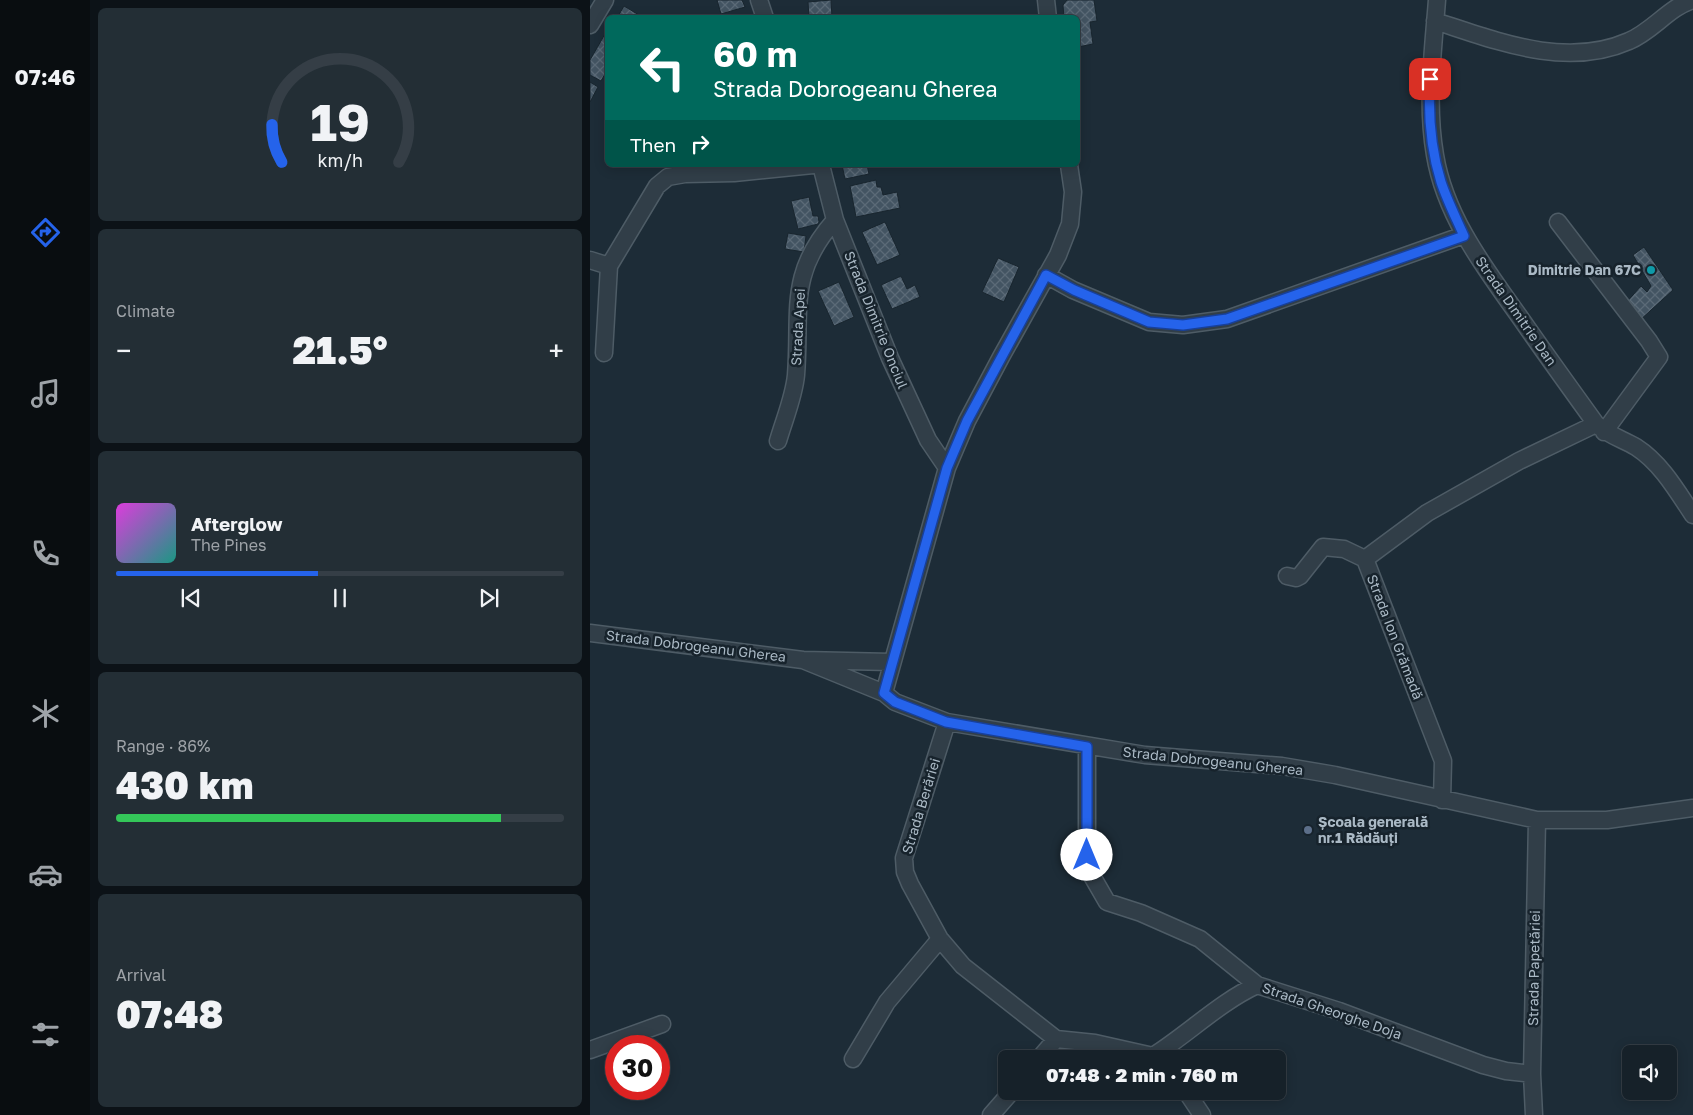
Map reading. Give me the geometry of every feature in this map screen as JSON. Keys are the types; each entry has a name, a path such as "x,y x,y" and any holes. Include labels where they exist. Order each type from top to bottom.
{"street":[{"path":"590,25 605,0"},
{"path":"759,0 764,15"},
{"path":"1046,0 1048,15"},
{"name":"Strada Dimitrie Dan","path":"1436,0 1429,93 1435,157 1441,183 1464,236 1491,279 1600,428 1636,448 1652,461 1668,479 1693,515"},
{"path":"1435,21 1537,50 1582,54 1602,51 1631,41 1667,17 1680,4 1693,0"},
{"path":"604,353 609,266 657,186 668,177 685,174 734,173 793,167"},
{"name":"Strada Dimitrie Onciul","path":"821,167 834,220 893,366 928,440 947,468"},
{"path":"884,693 891,662 947,468 967,421 1058,255 1070,224 1073,192 1069,167"},
{"name":"Strada Apei","path":"778,441 796,376 798,290 810,255 821,236 834,220"},
{"path":"1558,222 1649,340 1659,357 1600,428"},
{"path":"1046,275 1082,294 1149,322 1183,325 1227,319 1464,236"},
{"path":"590,260 609,266"},
{"name":"Strada Ion Grămadă","path":"1442,800 1444,780 1440,752 1365,559 1427,513 1519,461 1600,428"},
{"path":"1287,576 1296,578 1300,576 1323,547 1344,550 1365,559"},
{"name":"Strada Dobrogeanu Gherea","path":"590,633 803,660 891,662"},
{"name":"Strada Dobrogeanu Gherea","path":"803,660 884,693 895,702 946,722 1087,747 1145,755 1282,766 1335,775 1537,820 1607,820 1693,808"},
{"name":"Strada Berăriei","path":"946,722 904,858 905,872 940,939 963,966 1056,1039"},
{"path":"1087,747 1087,855 1092,876 1107,902 1157,919 1200,939 1257,985"},
{"name":"Strada Papetăriei","path":"1534,1115 1532,1074 1537,820"},
{"path":"853,1059 887,1002 940,939"},
{"name":"Strada Gheorghe Doja","path":"1165,1050 1239,993 1257,985 1339,1011 1483,1065 1506,1071 1532,1074"},
{"path":"590,1050 662,1024"},
{"path":"1047,1050 1056,1039"},
{"name":"Strada Gheorghe Doja","path":"1056,1039 1095,1043 1125,1050"},
{"path":"991,1115 1004,1100"},
{"path":"1194,1100 1202,1115"}],"building":[{"path":"717,0 742,0 745,7 721,14"},
{"path":"831,0 832,15 809,15 808,2"},
{"path":"1067,0 1094,0 1097,21 1090,22 1093,44 1080,47 1080,15 1064,15 1063,5"},
{"path":"624,6 639,15 619,15"},
{"path":"605,34 605,74 601,81 590,75 590,60"},
{"path":"590,82 598,87 590,102"},
{"path":"842,167 867,167 869,174 845,179"},
{"path":"876,180 877,187 881,187 883,195 897,192 900,208 856,217 850,186"},
{"path":"809,197 813,216 818,216 819,222 818,224 798,229 791,201"},
{"path":"885,222 900,255 877,265 862,232"},
{"path":"788,233 806,236 804,252 785,249"},
{"name":"Dimitrie Dan 67C","path":"1644,247 1673,290 1639,321 1624,305 1641,286 1647,292 1651,286 1633,255"},
{"path":"998,258 1019,267 1004,302 982,292"},
{"path":"901,276 907,289 915,285 920,297 892,309 881,285"},
{"path":"839,282 854,317 834,326 818,291"}],"place":[{"name":"Dimitrie Dan 67C","path":"1651,270"},
{"name":"Școala generală nr.1 Rădăuți","path":"1308,830"}],"route":[{"path":"1087,855 1087,747 946,722 924,715 895,702 884,693 891,662 947,468 967,421 1046,275 1074,290 1149,322 1183,325 1207,323 1259,309 1464,236 1441,183 1435,157 1431,127 1430,79"}]}
